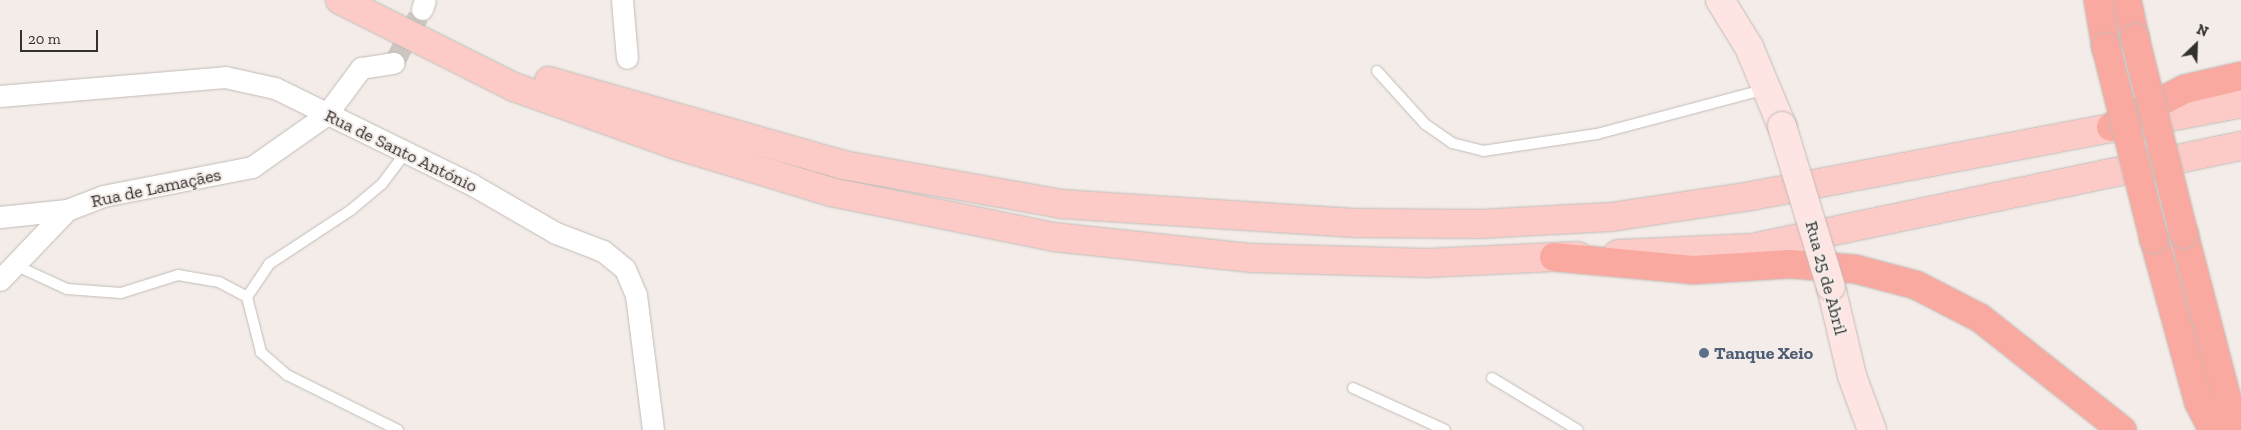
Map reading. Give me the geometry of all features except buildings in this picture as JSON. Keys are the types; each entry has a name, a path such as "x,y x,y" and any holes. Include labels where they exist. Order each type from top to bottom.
{"highway":[{"path":"2098,0 2106,47 2154,239 2199,404 2213,430"},
{"path":"2127,0 2184,234 2228,403 2241,426"},
{"path":"2112,127 2185,89 2241,76"},
{"path":"1554,257 1693,270 1790,264 1855,269 1916,285 1980,318 2122,430"}],"main road":[{"name":"Rua 25 de Abril","path":"1720,0 1749,46 1782,126 1831,287 1852,376 1872,430"},
{"path":"346,3 521,72 683,122 843,164 1061,204 1358,223 1480,224 1611,217 1751,196 2241,104"},
{"path":"346,3 514,87 679,146 830,192 1054,237 1252,258 1427,263 1752,248 2241,146"}],"street":[{"path":"622,0 627,58"},
{"name":"Rua de Lamaçães","path":"0,280 17,266 67,210 103,196 252,167 326,115 361,68 394,63"},
{"name":"Rua de Santo António","path":"0,96 225,77 275,88 405,153 556,233 603,251 624,269 636,294 653,430"},
{"path":"0,217 67,210"}],"lane":[{"path":"1377,71 1425,124 1452,143 1483,151 1597,134 1767,89"},
{"path":"247,297 269,264 352,210 382,184 405,153"},
{"path":"17,266 67,289 121,293 178,275 219,282 247,297 261,352 287,375 398,430"},
{"path":"1492,378 1578,430"},
{"path":"1352,388 1445,430"}],"tunnel":[{"path":"394,63 422,9"}],"place":[{"name":"Tanque Xeio","path":"1704,353"}]}
